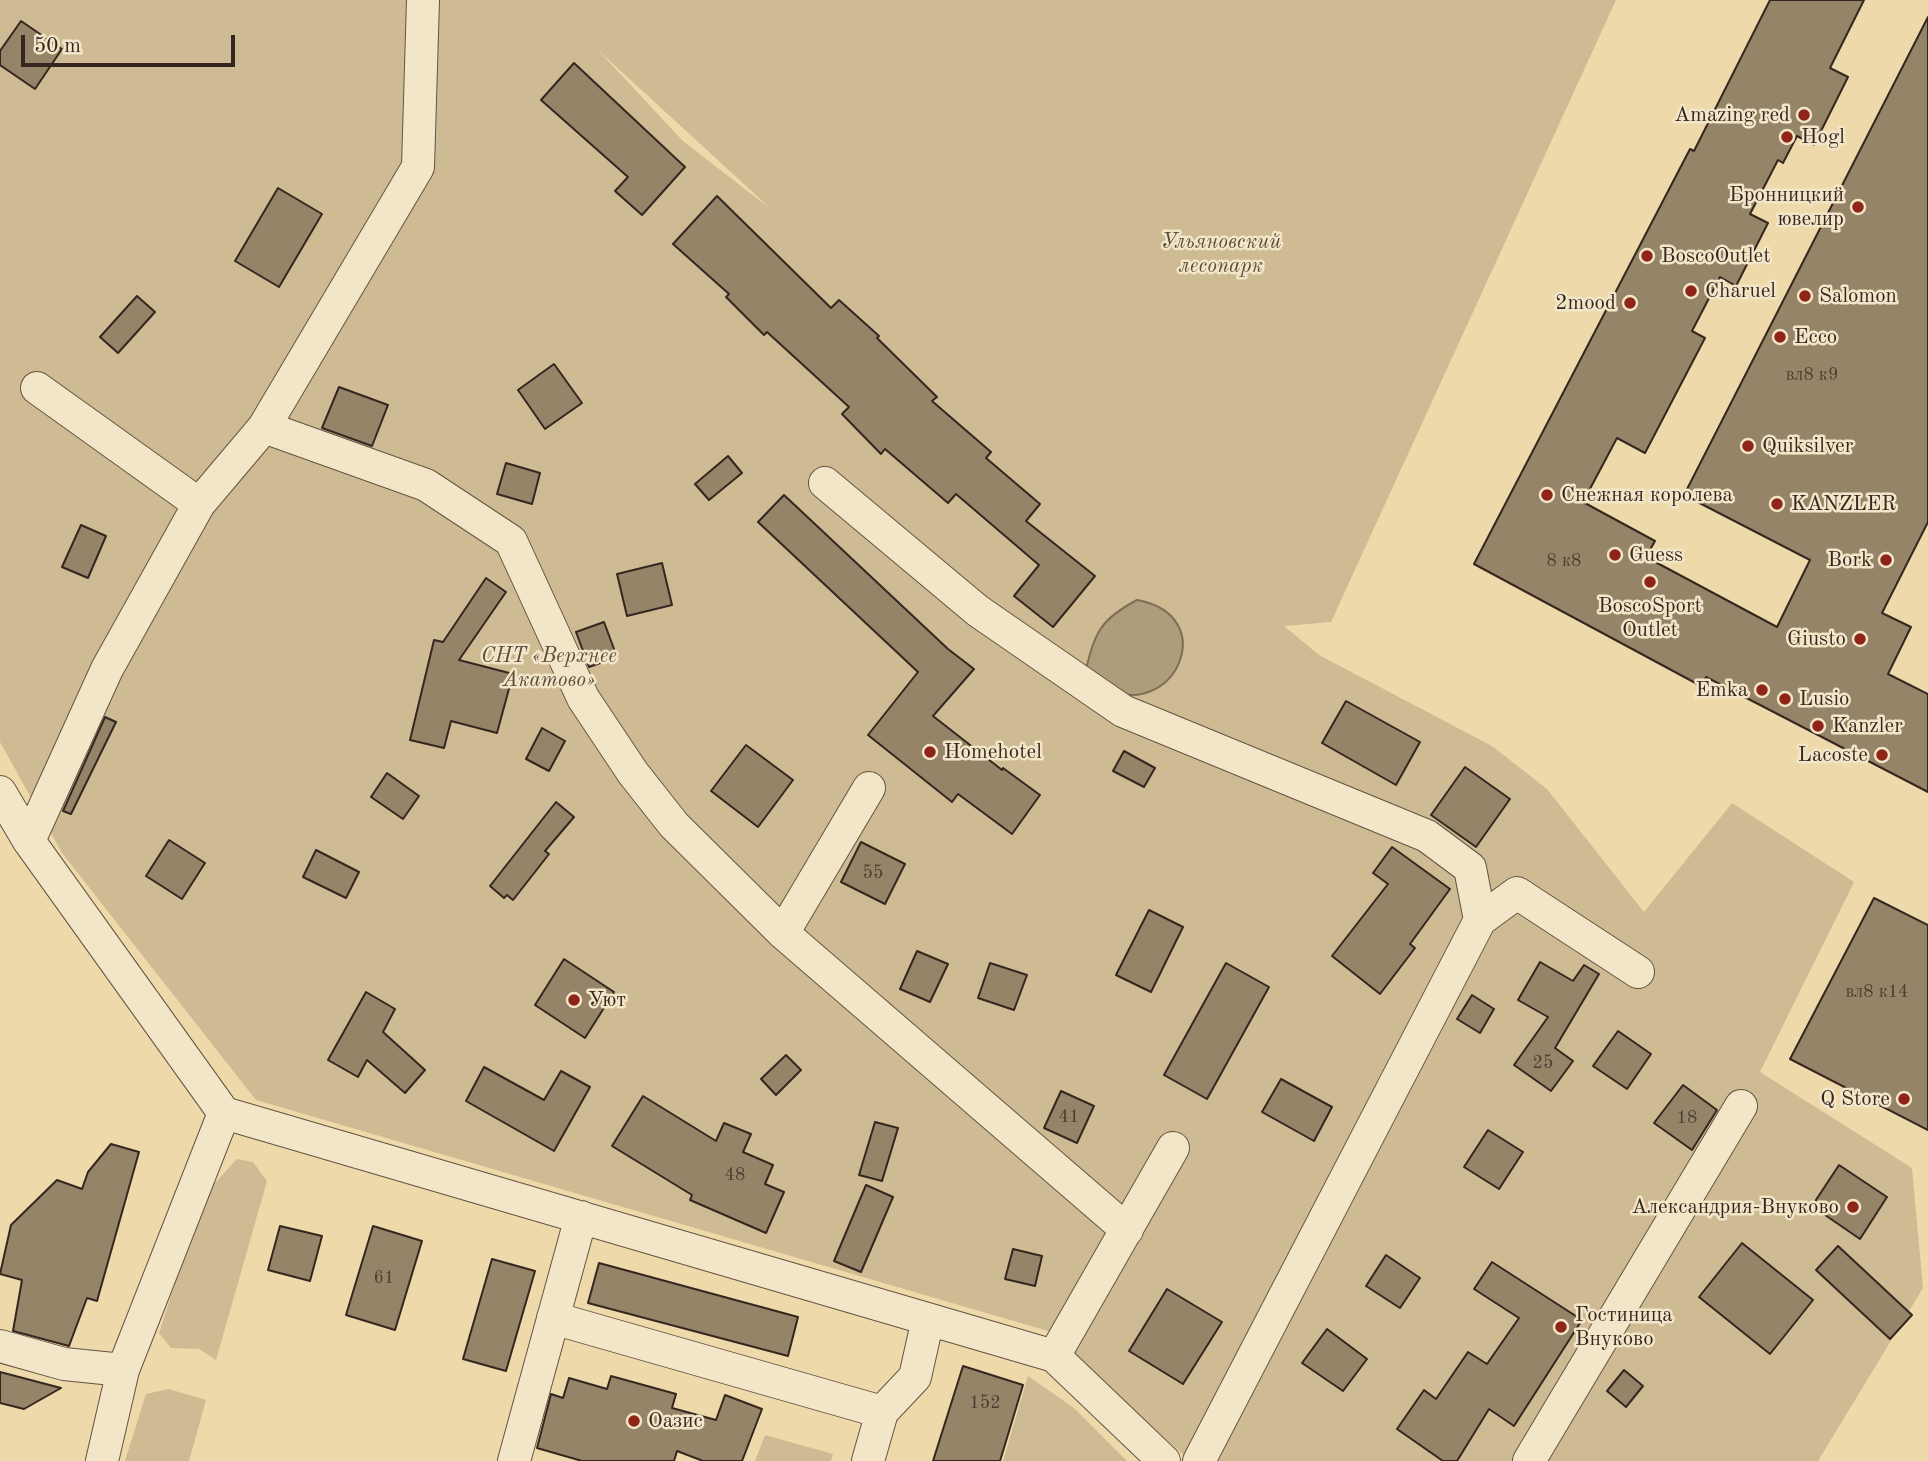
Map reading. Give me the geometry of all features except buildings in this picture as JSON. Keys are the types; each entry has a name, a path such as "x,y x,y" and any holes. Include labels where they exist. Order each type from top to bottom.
{"street":[{"path":"29,841 107,669 199,504 264,427 418,167 423,0"},
{"path":"37,388 199,504"},
{"path":"264,427 426,485 512,541 583,698 633,773 674,825 783,933 1127,1230"},
{"path":"825,483 978,611 1123,711 1427,836 1470,868 1480,920"},
{"path":"783,933 869,788"},
{"path":"0,792 29,841 224,1113 1054,1356 1164,1461"},
{"path":"1199,1461 1480,920 1517,893 1638,972"},
{"path":"1529,1461 1741,1106"},
{"path":"102,1461 123,1370 224,1113"},
{"path":"1054,1356 1173,1148"},
{"path":"514,1461 581,1217"},
{"path":"553,1318 882,1412"},
{"path":"868,1461 882,1412 915,1377 928,1319"},
{"path":"0,1346 64,1364 123,1370"}],"green space":[{"name":"СНТ «Верхнее Акатово»","path":"0,0 1616,0 1331,622 1284,626 1319,655 1492,746 1547,789 1644,912 1732,803 1854,882 1760,1072 1912,1168 1923,1288 1818,1461 1190,1461 1048,1331 256,1100 62,853 0,742","holes":["598,50 772,210 683,141"]},
{"path":"237,1159 253,1162 267,1181 216,1360 199,1349 171,1348 159,1333 203,1196"},
{"path":"1028,1376 1074,1408 1127,1461 1003,1461"},
{"path":"169,1389 206,1400 189,1461 125,1461 146,1394"},
{"path":"765,1435 833,1454 831,1461 755,1461"}],"shaded area":[{"path":"1137,600 1162,609 1177,624 1183,642 1180,660 1170,677 1155,689 1134,695 1108,690 1086,670 1092,646 1101,628 1115,614"}],"place":[{"name":"Amazing red","path":"1804,115"},
{"name":"Hogl","path":"1787,137"},
{"name":"Бронницкий ювелир","path":"1858,207"},
{"name":"BoscoOutlet","path":"1647,256"},
{"name":"Charuel","path":"1691,291"},
{"name":"Salomon","path":"1805,296"},
{"name":"2mood","path":"1630,303"},
{"name":"Ecco","path":"1780,337"},
{"name":"Quiksilver","path":"1748,446"},
{"name":"Снежная королева","path":"1547,495"},
{"name":"KANZLER","path":"1777,504"},
{"name":"Guess","path":"1615,555"},
{"name":"Bork","path":"1886,560"},
{"name":"BoscoSport Outlet","path":"1650,582"},
{"name":"Giusto","path":"1860,639"},
{"name":"Emka","path":"1762,690"},
{"name":"Lusio","path":"1785,699"},
{"name":"Kanzler","path":"1818,726"},
{"name":"Homehotel","path":"930,752"},
{"name":"Lacoste","path":"1882,755"},
{"name":"Уют","path":"574,1000"},
{"name":"Q Store","path":"1904,1099"},
{"name":"Александрия-Внуково","path":"1853,1207"},
{"name":"Гостиница Внуково","path":"1561,1327"},
{"name":"Оазис","path":"634,1421"}],"park label":[{"name":"Ульяновский лесопарк","path":"1221,254"}]}
